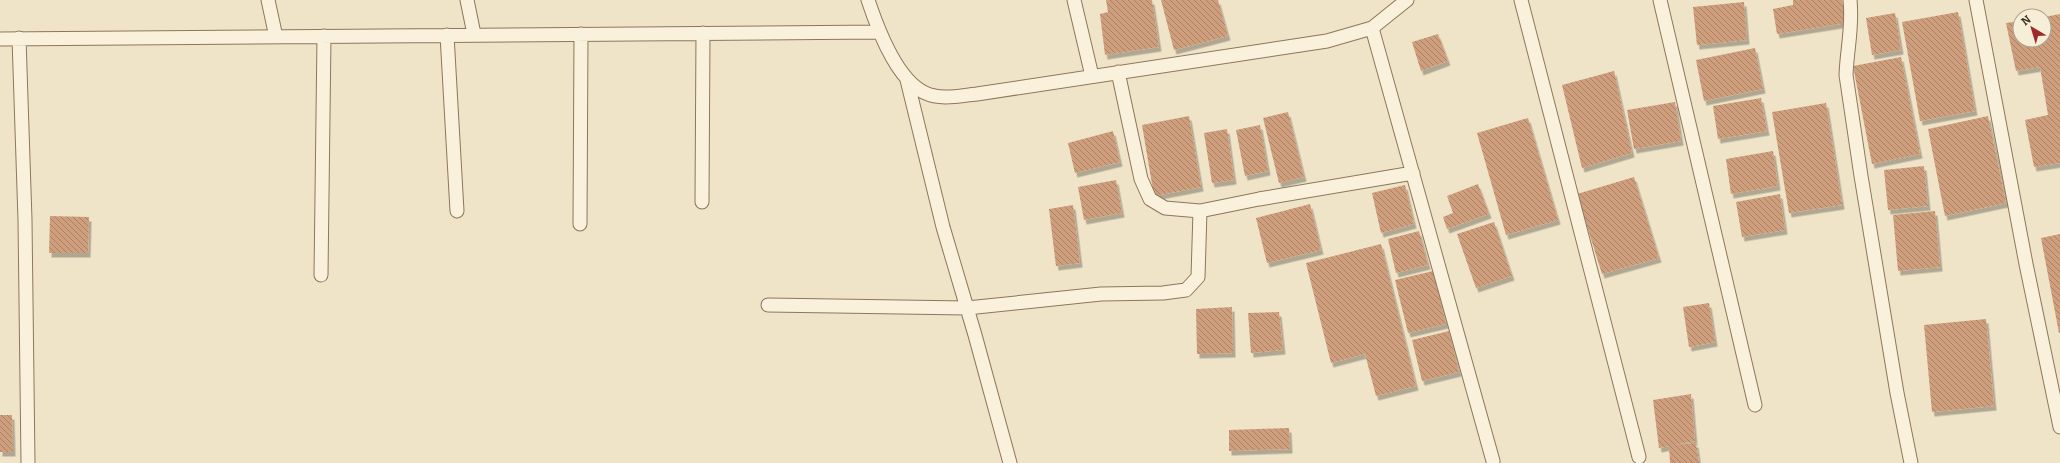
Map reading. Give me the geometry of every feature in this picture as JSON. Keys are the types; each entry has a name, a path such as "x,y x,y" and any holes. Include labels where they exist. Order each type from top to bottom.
{"street":[{"path":"268,0 276,37"},
{"path":"467,0 474,34"},
{"path":"868,0 879,32 907,80 943,227 1010,463"},
{"path":"1074,0 1092,76"},
{"path":"907,80 922,92 935,97 978,94 1327,41 1372,28 1407,0"},
{"path":"1521,0 1639,458"},
{"path":"1660,0 1755,405"},
{"path":"1850,0 1852,19 1847,58 1848,90 1897,394 1911,463"},
{"path":"1976,0 2026,264 2060,427"},
{"path":"1372,28 1386,70 1493,461"},
{"path":"0,39 447,34 879,32"},
{"path":"702,202 704,33"},
{"path":"447,34 457,211"},
{"path":"580,224 581,34"},
{"path":"321,275 324,36"},
{"path":"19,38 25,220 28,463"},
{"path":"1118,72 1141,178 1150,199 1165,208 1200,211 1259,199 1413,173"},
{"path":"768,305 966,308 1100,294 1163,293 1186,290 1198,277 1200,211"}],"building":[{"path":"1106,0 1152,0 1159,47 1105,55 1100,14 1108,12"},
{"path":"1161,0 1218,0 1228,36 1174,50"},
{"path":"1793,0 1842,0 1846,23 1777,34 1773,9 1793,5"},
{"path":"1744,2 1747,40 1697,45 1693,7"},
{"path":"1958,12 1975,111 1920,121 1902,22"},
{"path":"1895,13 1901,50 1872,55 1866,18"},
{"path":"2060,14 2060,163 2034,167 2025,120 2048,115 2040,67 2016,71 2006,23 2012,22 2012,48 2052,48 2052,16"},
{"path":"1438,34 1448,61 1421,71 1412,42"},
{"path":"1755,48 1763,89 1704,101 1696,60"},
{"path":"1901,57 1920,154 1872,164 1853,66"},
{"path":"1614,71 1632,153 1582,168 1562,85"},
{"path":"1761,98 1767,131 1718,139 1713,106"},
{"path":"1675,102 1681,141 1634,149 1627,110"},
{"path":"1826,103 1842,205 1789,213 1772,112"},
{"path":"1288,112 1304,177 1279,183 1263,118"},
{"path":"1189,116 1201,187 1154,196 1142,125"},
{"path":"1988,116 2006,203 1945,216 1928,129"},
{"path":"1528,118 1558,220 1506,235 1477,133"},
{"path":"1260,125 1268,171 1245,176 1236,130"},
{"path":"1227,129 1234,180 1212,183 1204,133"},
{"path":"1113,131 1120,162 1075,173 1068,143"},
{"path":"1773,151 1778,186 1731,194 1726,159"},
{"path":"1924,166 1928,206 1888,210 1884,170"},
{"path":"1634,177 1659,258 1602,274 1577,194"},
{"path":"1116,180 1122,213 1084,220 1078,187"},
{"path":"1478,184 1489,214 1447,229 1443,217 1453,213 1447,196"},
{"path":"1405,185 1414,224 1381,233 1372,193"},
{"path":"1780,194 1785,230 1742,237 1736,202"},
{"path":"1310,204 1321,250 1267,263 1256,218"},
{"path":"1073,205 1080,263 1056,266 1049,209"},
{"path":"1935,211 1940,267 1898,271 1893,215"},
{"path":"50,216 89,217 88,253 49,253"},
{"path":"1494,222 1512,276 1476,288 1457,234"},
{"path":"1419,231 1428,265 1396,273 1388,239"},
{"path":"2060,234 2060,333 2059,333 2041,238"},
{"path":"1381,244 1416,386 1376,396 1365,354 1331,363 1306,263"},
{"path":"1433,271 1446,324 1408,333 1395,280"},
{"path":"1709,303 1715,342 1689,347 1683,307"},
{"path":"1232,307 1233,353 1197,354 1196,309"},
{"path":"1279,312 1283,350 1251,353 1248,313"},
{"path":"1986,319 1994,406 1932,412 1924,325"},
{"path":"1449,331 1459,372 1422,381 1412,340"},
{"path":"1691,394 1695,441 1674,445 1696,443 1699,463 1670,463 1669,446 1659,448 1653,400"},
{"path":"0,415 12,415 13,452 0,452"},
{"path":"1289,428 1290,449 1229,451 1229,430"}]}
